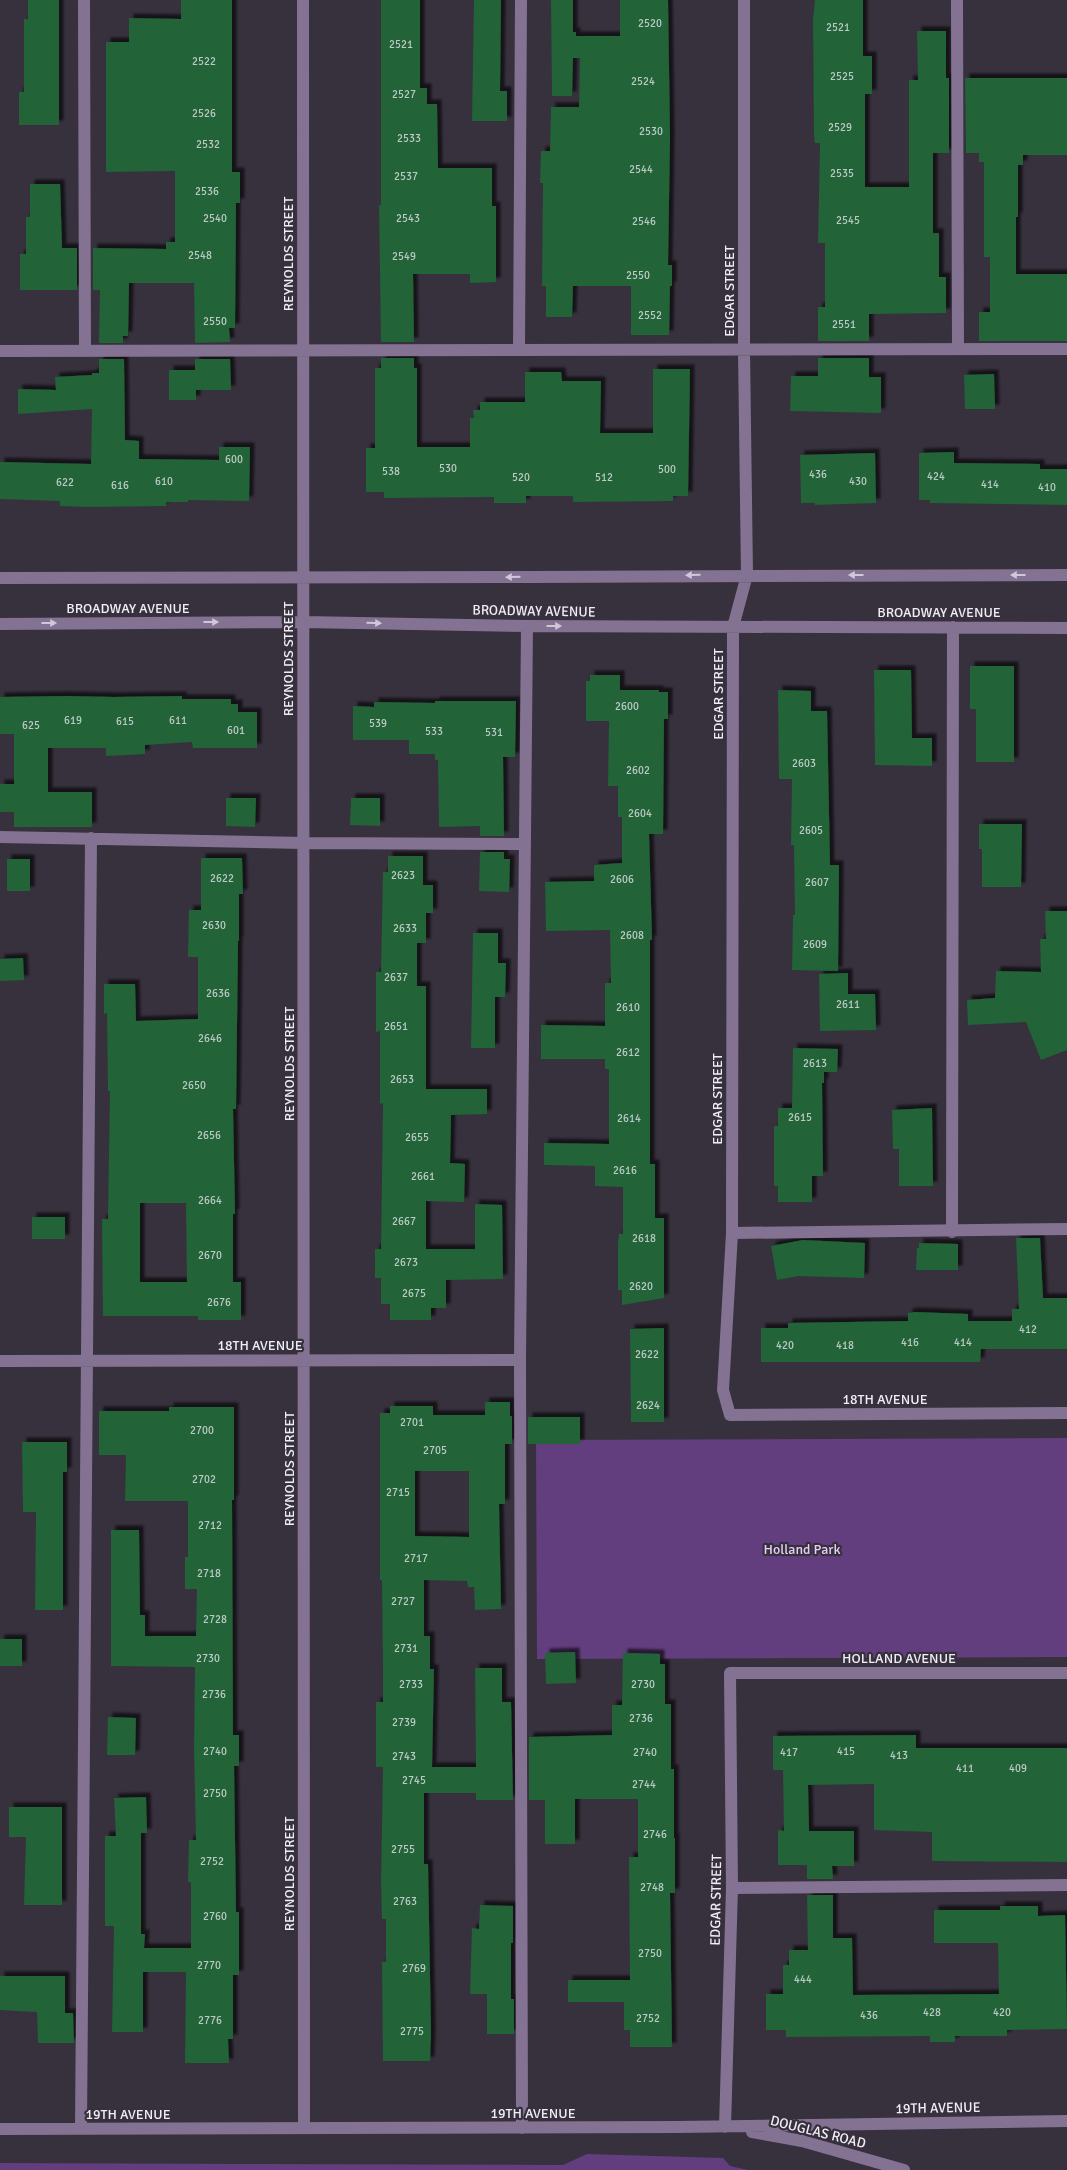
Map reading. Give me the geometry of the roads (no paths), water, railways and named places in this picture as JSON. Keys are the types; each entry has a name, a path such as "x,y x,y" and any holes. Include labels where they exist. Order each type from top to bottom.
{"street":[{"path":"84,0 85,351"},
{"name":"REYNOLDS STREET","path":"303,0 304,2128"},
{"path":"519,350 521,0"},
{"name":"EDGAR STREET","path":"723,1390 732,1233 733,627 747,575 744,350 744,0"},
{"path":"957,0 958,349"},
{"path":"0,351 1067,349"},
{"path":"0,578 304,579 747,575 1067,575"},
{"name":"BROADWAY AVENUE","path":"0,624 304,622 527,626 1067,628"},
{"path":"522,2128 520,1360 527,626"},
{"path":"952,1232 953,627"},
{"path":"0,837 304,843 524,844"},
{"path":"81,2129 91,838"},
{"path":"732,1233 952,1232 1067,1229"},
{"name":"18TH AVENUE","path":"0,1361 520,1360"},
{"name":"18TH AVENUE","path":"723,1390 730,1415 1067,1413"},
{"name":"EDGAR STREET","path":"725,2127 732,1888 730,1674"},
{"name":"HOLLAND AVENUE","path":"730,1674 1067,1674"},
{"path":"732,1888 1067,1885"},
{"name":"19TH AVENUE","path":"0,2129 725,2127 1067,2121"},
{"name":"DOUGLAS ROAD","path":"725,2127 802,2141 904,2170"}],"park label":[{"name":"Holland Park","path":"802,1549"}]}
